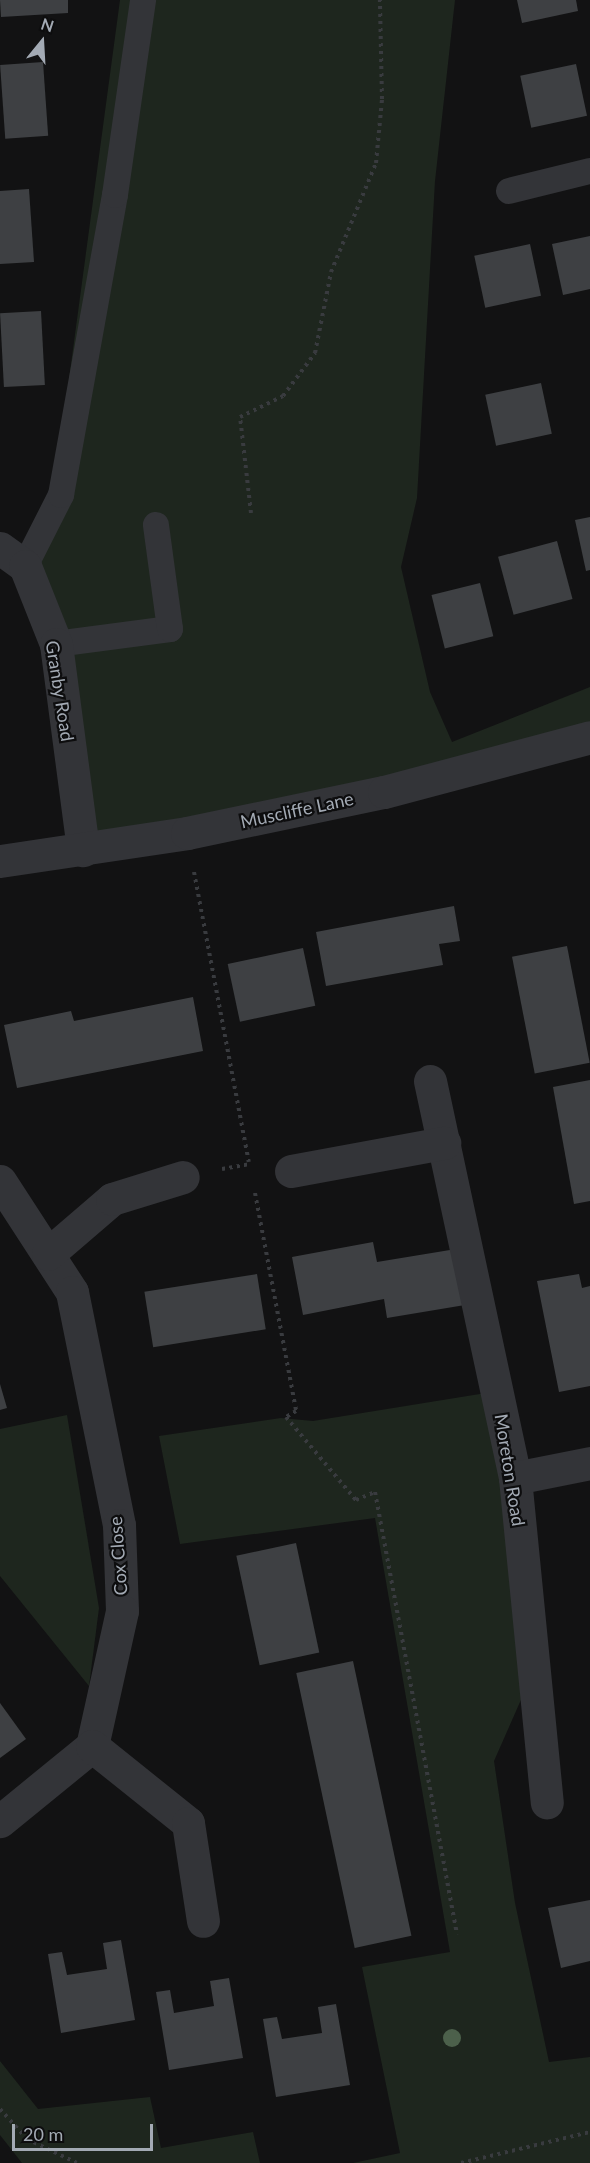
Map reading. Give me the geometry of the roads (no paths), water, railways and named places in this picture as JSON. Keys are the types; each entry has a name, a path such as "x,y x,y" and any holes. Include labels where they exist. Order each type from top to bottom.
{"street":[{"name":"Granby Road","path":"13,557 56,644 83,850"},
{"name":"Muscliffe Lane","path":"0,861 187,833 384,792 590,736"},
{"name":"Moreton Road","path":"430,1081 515,1478 547,1802"},
{"path":"291,1171 444,1143"},
{"path":"48,1254 112,1199 183,1177"},
{"name":"Cox Close","path":"0,1181 72,1292 118,1526 122,1611 92,1746"},
{"path":"515,1478 590,1463"},
{"path":"0,1821 92,1746 188,1823 203,1921"}],"lane":[{"path":"13,557 61,495 115,195 143,0"},
{"path":"509,191 590,171"},
{"path":"56,644 170,629 156,525"}]}
